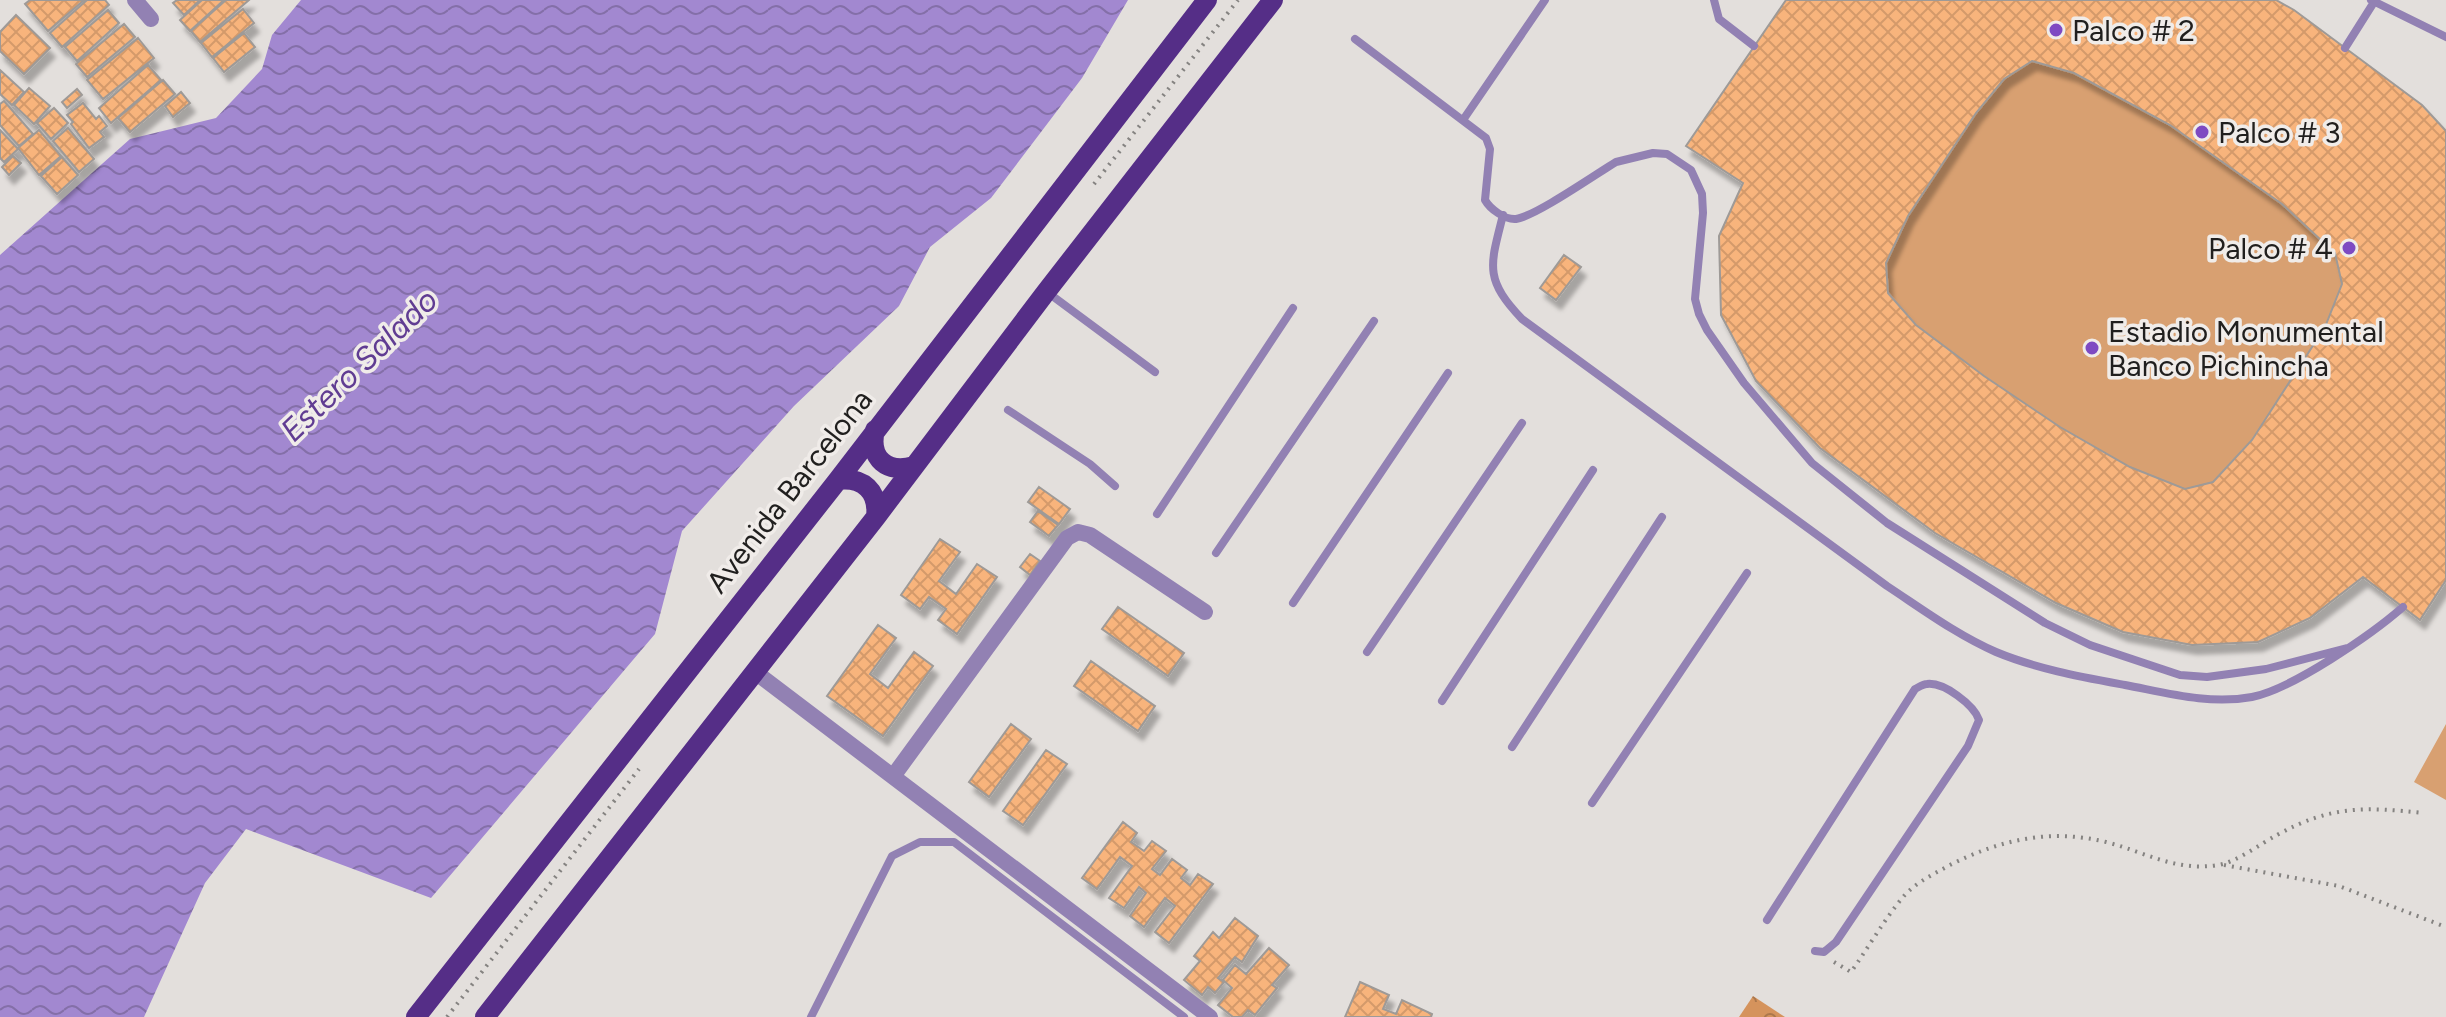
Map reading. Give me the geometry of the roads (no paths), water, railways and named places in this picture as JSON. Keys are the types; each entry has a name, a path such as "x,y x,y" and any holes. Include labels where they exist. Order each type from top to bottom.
{"main road":[{"name":"Avenida Barcelona","path":"416,1017 838,480 1207,0"},
{"path":"485,1017 876,517 1258,9 1273,0"},
{"path":"875,430 872,440 879,460 890,467 902,469 914,466"},
{"path":"838,480 850,478 870,489 875,497 876,517"}],"street":[{"path":"135,0 151,19"},
{"path":"894,775 1067,538 1078,532 1090,535 1205,612"},
{"path":"755,672 1210,1017"}],"lane":[{"path":"1463,120 1545,0"},
{"path":"1714,0 1719,19 1754,46"},
{"path":"2345,48 2373,1 2446,37"},
{"path":"1355,39 1480,132 1488,143 1483,195 1488,205 1503,215 1517,219 1533,212 1616,162 1628,158 1653,153 1667,154 1691,170 1702,194 1703,213 1695,299 1707,330 1744,383 1812,463 1887,523 2045,623 2090,645 2180,675 2207,677 2266,669 2347,648"},
{"path":"1503,215 1493,253 1494,282 1522,319 1838,552 1949,627 1993,650 2024,662 2106,681 2197,699 2228,700 2266,692 2347,648 2403,607"},
{"path":"1046,292 1155,372"},
{"path":"1157,514 1293,308"},
{"path":"1216,553 1374,321"},
{"path":"1293,603 1448,373"},
{"path":"1008,410 1090,464 1115,486"},
{"path":"1367,652 1522,423"},
{"path":"1442,701 1593,470"},
{"path":"1512,747 1662,517"},
{"path":"1592,803 1747,573"},
{"path":"1767,920 1915,689 1928,683 1969,703 1979,720 1968,746 1836,942 1824,952 1815,951"},
{"path":"811,1017 892,856 920,842 954,842 1184,1017"}],"water":[{"name":"Estero Salado","path":"301,0 1128,0 1082,78 991,198 930,247 899,306 794,406 682,531 655,634 431,898 246,829 205,883 144,1017 0,1017 0,255 130,139 216,118 262,69 272,35"}],"place":[{"name":"Palco # 2","path":"2056,30"},
{"name":"Palco # 3","path":"2202,132"},
{"name":"Palco # 4","path":"2349,248"},
{"name":"Estadio Monumental Banco Pichincha","path":"2092,348"}]}
